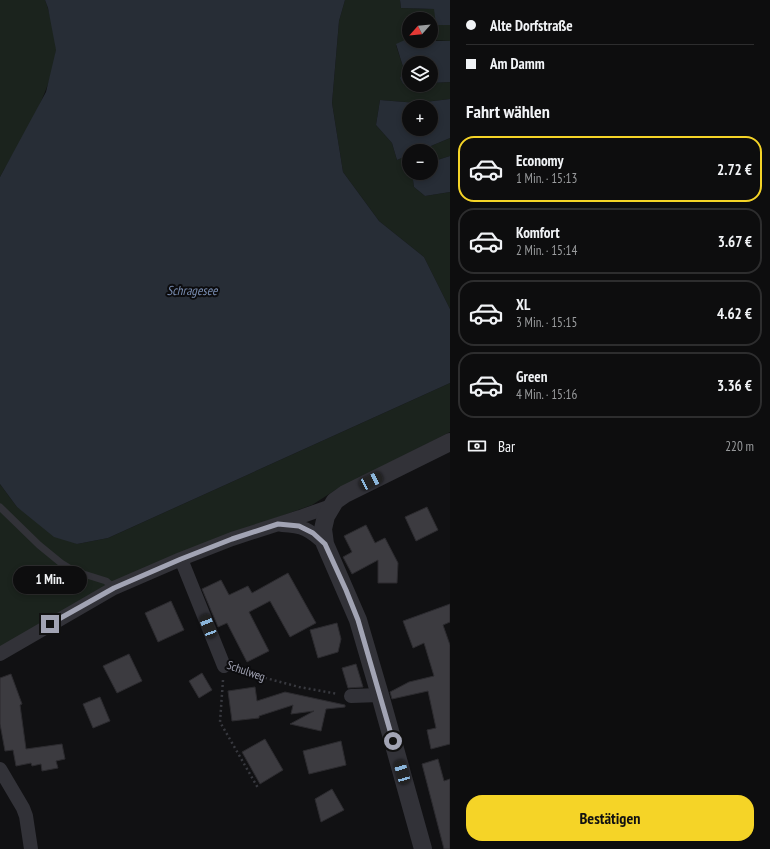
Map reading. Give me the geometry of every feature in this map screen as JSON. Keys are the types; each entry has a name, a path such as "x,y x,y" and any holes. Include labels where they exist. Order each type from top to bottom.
{"street":[{"path":"0,654 114,588 232,539 331,506 345,494 450,442"},
{"path":"331,506 326,516 323,529 325,544 358,620 423,849"},
{"path":"278,524 299,526 313,533 325,544"},
{"name":"Schulweg","path":"181,559 224,666"},
{"path":"351,696 380,695"},
{"path":"0,769 23,808 26,816 31,849"}],"lane":[{"path":"0,507 39,545 61,563 74,571 106,581 114,588"}],"path":[{"name":"Schulweg","path":"224,666 299,687 351,696"},
{"path":"224,666 220,722 258,788"}],"shaded area":[{"path":"0,0 45,0 49,10 56,51 53,67 42,100 26,132 0,177"},
{"path":"345,0 400,0 401,8 435,9 437,12 402,12 402,42 396,45 402,64 402,74 400,78 402,82 402,92 438,92 438,83 450,82 450,99 438,100 402,100 402,102 380,100 376,125 392,143 397,160 402,158 402,180 413,180 414,187 425,196 450,192 450,309 424,257 379,221 343,172 332,103 339,21"},
{"path":"438,14 445,25 450,25 450,41 438,40"},
{"path":"450,138 450,156 438,160 438,144 436,144"},
{"path":"450,383 450,432 337,489 312,505 231,534 0,648 0,484 17,507 77,544 108,538"}],"water":[{"name":"Schragesee","path":"45,0 345,0 339,21 332,103 343,172 379,221 424,257 450,309 450,383 108,538 77,544 54,537 17,507 0,484 0,177 46,92 56,50 48,8"},
{"path":"400,0 450,0 450,25 438,25 438,12 434,12 434,9 401,8"},
{"path":"402,41 402,48 438,48 438,41 450,41 450,82 438,83 438,56 402,56 402,64 396,44"},
{"path":"450,99 450,138 436,144 402,144 402,158 397,160 392,143 376,125 380,100 402,102 402,136 438,136 438,100"},
{"path":"450,156 450,192 425,196 414,187 413,180 438,180 438,160"}],"building":[{"path":"427,507 438,530 416,541 405,517"},
{"path":"366,525 375,543 385,538 398,563 397,583 378,583 378,560 352,574 343,557 352,552 344,536"},
{"path":"288,573 316,623 290,637 270,601 249,612 269,651 247,662 227,623 218,627 202,589 221,580 229,595 248,586 252,593"},
{"path":"171,601 184,630 158,642 145,613"},
{"path":"450,604 450,622 443,625 450,645 450,744 431,749 427,730 436,728 428,691 392,699 390,692 409,682 434,676 424,643 413,648 403,621"},
{"path":"337,623 341,639 338,652 318,658 310,630"},
{"path":"129,654 142,681 117,693 103,666"},
{"path":"356,664 363,687 348,688 342,668"},
{"path":"202,673 212,690 199,698 189,681"},
{"path":"11,674 22,704 20,705 26,749 62,744 65,759 56,761 58,768 42,771 41,764 32,766 31,763 16,766 13,750 5,751 0,724 0,678"},
{"path":"255,687 257,701 285,692 345,705 345,707 326,709 321,731 290,724 314,711 291,714 293,705 259,716 259,718 232,721 228,691"},
{"path":"100,697 110,721 93,728 83,704"},
{"path":"265,739 283,770 260,784 242,752"},
{"path":"341,741 346,765 309,774 303,751"},
{"path":"438,759 444,781 450,779 450,849 444,849 422,764"},
{"path":"332,789 344,810 321,822 315,799"}],"route":[{"path":"50,624 114,588 181,559 232,539 278,524 299,526 313,533 325,544 346,590 358,620 393,741"}]}
